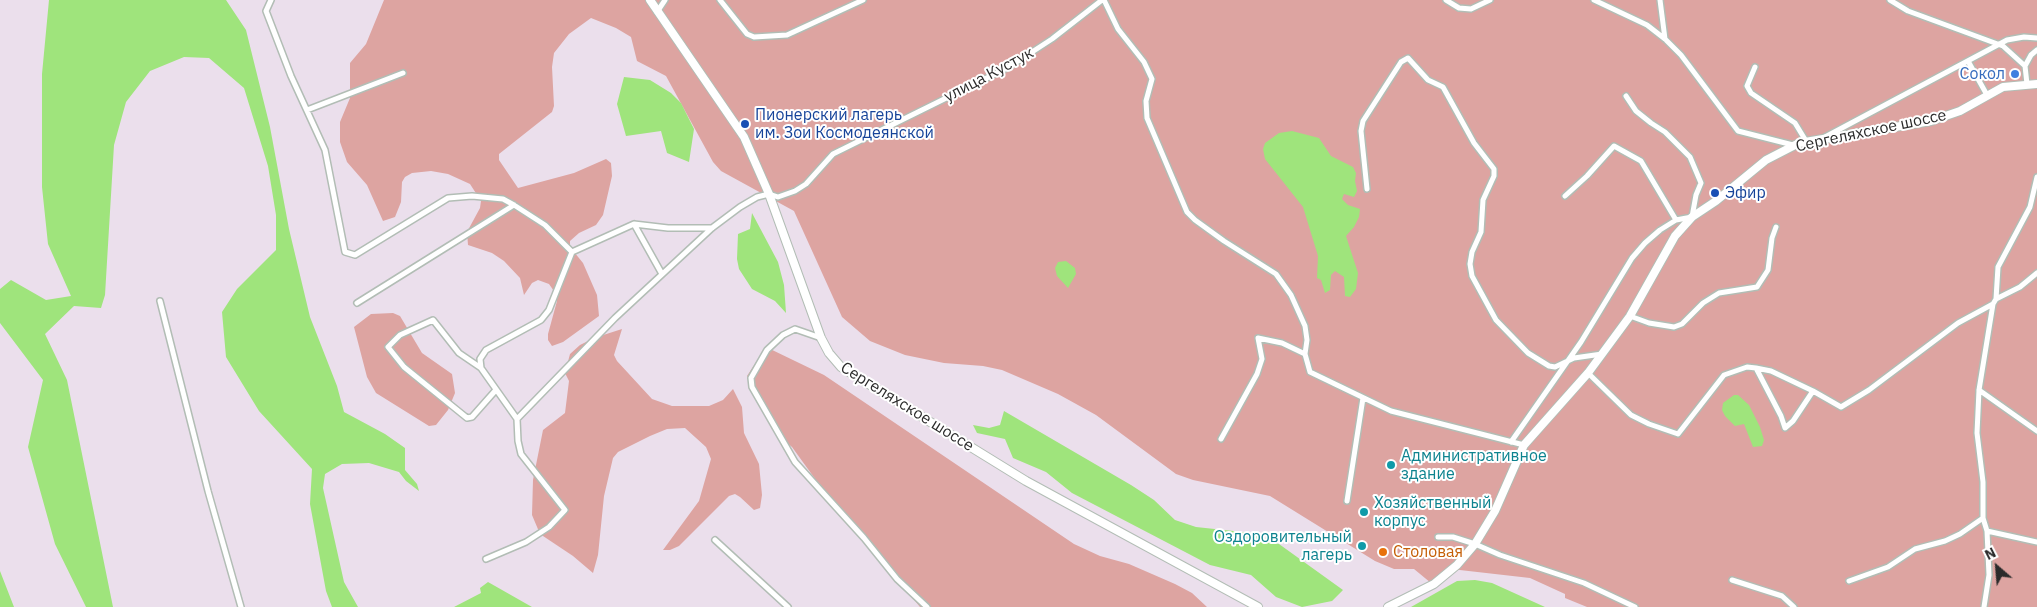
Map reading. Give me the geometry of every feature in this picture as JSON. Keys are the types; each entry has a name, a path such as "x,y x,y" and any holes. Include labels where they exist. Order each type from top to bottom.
{"main road":[{"name":"Сергеляхское шоссе","path":"650,0 657,13 740,130 769,194 821,338 829,353 840,367 1026,481 1258,607"},
{"name":"Сергеляхское шоссе","path":"1388,607 1434,584 1457,565 1475,544 1495,511 1524,445 1588,373 1630,316 1674,236 1692,217 1716,201 1766,160 1793,146 1824,137 1931,120 1960,111 2003,87 2037,84"}],"street":[{"path":"271,0 266,11 325,150 343,247 350,255 355,255 448,198 489,196 503,199 545,225 572,252"},
{"path":"657,13 665,0"},
{"path":"720,0 747,34 754,37 787,35 863,0"},
{"path":"1103,0 1118,29 1144,62 1152,79 1146,101 1147,118 1187,212 1224,241 1276,274 1291,295 1305,326 1305,354 1308,367 1314,375 1391,411 1524,445"},
{"name":"улица Кустук","path":"517,419 598,335 662,274 712,228 740,207 757,197 769,194 778,197 794,191 806,184 833,154 1029,55 1103,0"},
{"path":"1446,0 1459,8 1472,9 1490,0"},
{"path":"1594,0 1647,25 1665,39 1681,55 1738,131 1793,146"},
{"path":"1660,0 1665,39"},
{"path":"1890,0 1908,11 1998,44 2010,51 2026,66"},
{"path":"1824,137 1865,113 1968,62 1998,44 2017,37 2037,38"},
{"path":"2026,84 2026,66 2031,55 2037,50"},
{"path":"1367,190 1361,131 1363,121 1401,62 1408,58 1428,80 1443,87 1474,143 1494,168 1494,176 1483,200 1481,232 1472,252 1470,264 1472,276 1482,298 1496,320 1528,353 1549,366 1555,367 1574,358 1602,354"},
{"path":"1968,62 1987,95"},
{"path":"1755,67 1747,86 1751,93 1795,123 1806,141"},
{"path":"307,110 403,73"},
{"path":"1511,442 1566,363 1632,258 1645,243 1676,220 1692,217 1696,195 1701,183 1690,158 1665,132 1650,124 1636,111 1626,96"},
{"path":"1565,196 1587,176 1614,146 1642,161 1676,220"},
{"path":"1984,607 1989,576 1987,530 1983,518 1983,482 1977,433 1979,390 1995,302 1998,267 2030,207 2037,177"},
{"path":"357,303 514,205"},
{"path":"481,368 480,359 486,350 532,327 549,310 572,252 634,224 668,228 712,228"},
{"path":"634,224 662,274"},
{"path":"1630,316 1649,323 1674,327 1682,324 1703,304 1719,294 1757,287 1768,270 1772,238 1776,227"},
{"path":"1588,373 1631,415 1649,424 1678,434 1724,375 1746,367 1771,371 1813,391 1840,407 1869,390 1958,323 2020,287 2037,273"},
{"path":"160,301 208,491 241,607"},
{"path":"486,559 526,542 549,527 566,510 521,454 518,441 517,419 495,391 481,368 459,353 433,320 400,334 388,347 404,367 467,418 472,417 495,391"},
{"path":"821,338 795,329 783,334 763,357 751,378 752,387 795,462 864,538 898,579 927,607"},
{"path":"1222,438 1257,374 1262,359 1258,338 1282,343 1305,354"},
{"path":"1756,368 1781,416 1785,428 1793,421 1813,391"},
{"path":"1979,390 2037,431"},
{"path":"1347,501 1363,398"},
{"path":"1849,581 1888,566 1915,549 1945,541 1960,534 1983,518"},
{"path":"1987,530 2037,542"},
{"path":"1438,537 1454,537 1475,544 1500,556 1584,583 1635,607"},
{"path":"715,540 788,607"},
{"path":"1732,580 1782,596 1794,607"}],"shaded area":[{"path":"49,0 226,0 246,30 270,127 289,229 310,317 337,386 344,412 385,434 405,448 405,470 417,484 419,491 406,481 399,472 369,463 342,464 325,474 323,488 344,582 358,607 332,607 326,591 310,504 312,469 259,411 226,357 222,312 237,289 276,250 276,215 268,166 244,88 209,58 184,57 150,71 126,102 114,145 105,295 101,308 74,306 45,334 67,380 113,607 86,607 55,544 28,447 43,380 0,323 0,289 11,280 46,300 71,296 48,244 42,187 42,74"},
{"path":"384,0 2037,0 2037,607 1587,607 1565,598 1565,594 1530,578 1451,569 1431,583 1414,569 1394,569 1375,561 1270,496 1193,480 1176,474 1096,415 1058,394 1002,370 983,366 944,363 905,355 870,341 842,317 794,211 721,171 713,162 666,76 637,61 631,37 616,28 591,18 569,34 554,53 552,67 554,106 552,112 499,154 499,160 518,188 574,173 606,159 611,163 612,176 603,215 596,225 579,233 570,241 570,247 583,263 597,295 599,316 563,342 552,346 548,340 548,334 557,301 556,294 549,284 538,280 532,283 524,295 520,278 504,261 492,253 468,245 467,232 480,208 481,201 470,184 448,174 431,171 412,173 405,177 402,182 401,202 395,217 383,221 367,185 347,162 340,142 340,122 350,98 350,63 366,44"},
{"path":"624,77 650,80 671,93 681,103 694,129 689,162 667,153 661,131 626,136 617,104"},
{"path":"1292,131 1319,138 1331,156 1353,167 1356,173 1357,191 1354,197 1344,194 1342,199 1348,205 1360,209 1359,217 1354,227 1346,236 1358,273 1356,289 1350,297 1345,296 1344,277 1335,271 1331,275 1330,290 1325,293 1321,280 1317,278 1318,256 1303,207 1265,159 1263,149 1265,143 1279,133"},
{"path":"752,213 778,262 784,285 786,313 775,301 752,289 739,269 737,259 738,234 750,229"},
{"path":"1066,261 1075,268 1076,274 1068,288 1057,276 1055,268 1058,262"},
{"path":"393,313 400,316 422,353 452,374 455,393 448,410 436,425 429,426 376,393 367,377 354,327 371,314"},
{"path":"622,329 614,355 617,361 652,399 672,406 709,406 723,400 733,389 742,407 744,433 759,464 762,495 760,508 754,510 735,494 729,496 679,546 670,550 663,550 699,501 711,459 706,447 685,428 667,429 650,436 618,452 613,458 604,496 598,555 593,573 573,556 540,534 532,515 533,480 543,430 565,413 569,381 565,373 570,354 580,345 594,338"},
{"path":"766,347 824,375 1074,544 1100,556 1129,564 1175,584 1192,593 1207,607 920,607 826,494 792,447 782,439 770,421 747,376"},
{"path":"1734,395 1738,395 1749,405 1760,427 1764,440 1762,446 1753,447 1744,424 1735,426 1725,416 1722,410 1723,403"},
{"path":"1004,411 1131,485 1154,500 1175,520 1196,527 1252,533 1279,544 1343,590 1332,601 1302,607 1276,597 1251,575 1210,565 1072,493 1046,472 1013,458 1005,439 977,433 973,425 989,428 1000,425"},
{"path":"0,571 14,607 0,607"},
{"path":"1475,580 1492,583 1545,607 1411,607 1457,581"},
{"path":"488,582 532,607 454,607 481,593 480,588"}],"place":[{"name":"Сокол","path":"2015,74"},
{"name":"Пионерский лагерь им. Зои Космодеянской","path":"745,124"},
{"name":"Эфир","path":"1715,193"},
{"name":"Административное здание","path":"1391,465"},
{"name":"Хозяйственный корпус","path":"1364,512"},
{"name":"Оздоровительный лагерь","path":"1362,546"},
{"name":"Столовая","path":"1383,552"}]}
